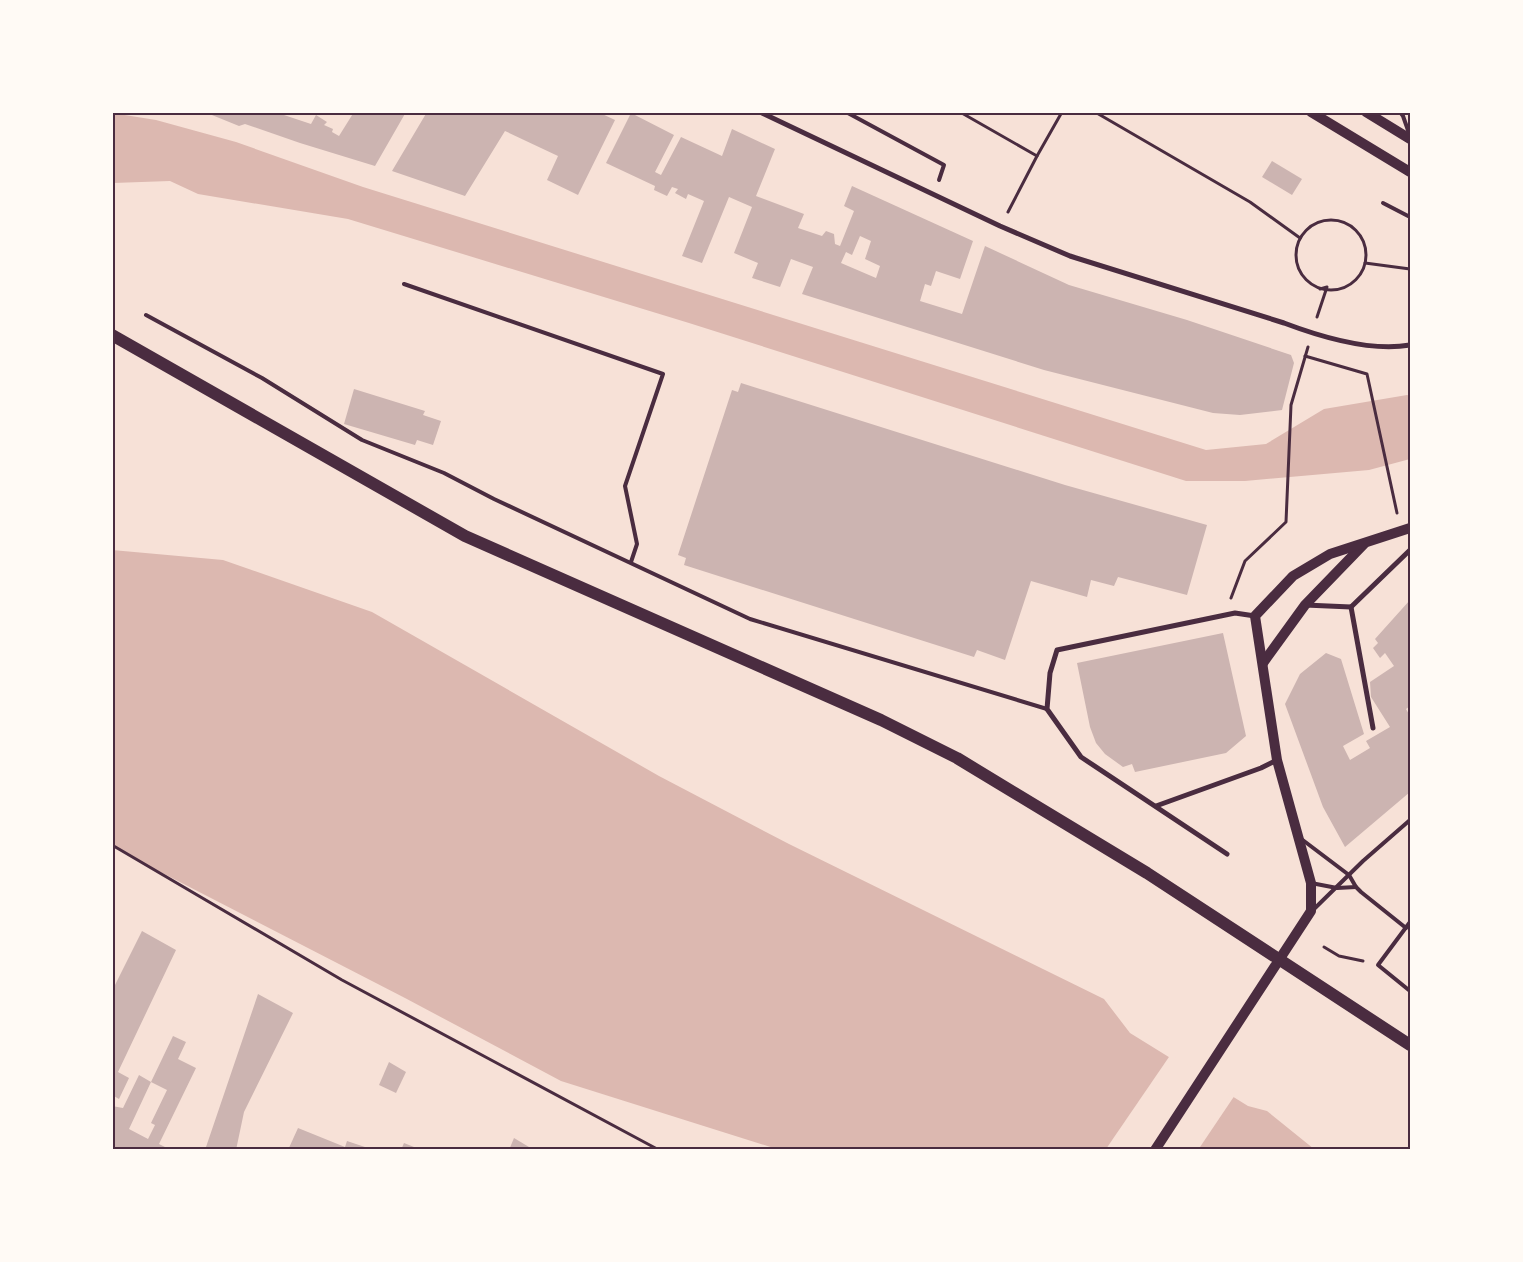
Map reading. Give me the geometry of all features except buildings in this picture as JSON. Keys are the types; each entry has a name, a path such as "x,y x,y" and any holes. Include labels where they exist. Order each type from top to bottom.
{"main road":[{"path":"1311,112 1410,172"},
{"path":"1366,112 1410,139"},
{"path":"112,335 465,536 881,720 957,758 1147,873 1410,1045"},
{"path":"1154,1150 1311,911 1311,883 1277,760 1255,616 1293,576 1330,554 1410,528"},
{"path":"1263,663 1305,605 1366,543"}],"street":[{"path":"760,112 1000,226 1070,256 1284,322 1312,333 1377,346 1410,345"},
{"path":"1305,605 1352,607 1410,550"},
{"path":"1352,607 1373,728"},
{"path":"1227,854 1082,757 1047,710 1050,673 1057,650 1234,613 1255,616"},
{"path":"1156,806 1261,768 1277,760"}],"lane":[{"path":"846,112 944,165 939,180"},
{"path":"1400,112 1410,139"},
{"path":"1382,203 1410,217"},
{"path":"404,284 662,374 625,486 637,544 631,562"},
{"path":"146,315 262,378 362,440 444,473 494,499 750,618 1047,710"},
{"path":"1311,911 1410,820"},
{"path":"1298,836 1349,875 1356,887 1406,928"},
{"path":"1311,883 1337,888 1356,887"},
{"path":"1410,922 1378,965 1410,991"}],"path":[{"path":"960,112 1037,156"},
{"path":"1000,226 1062,112"},
{"path":"1095,112 1250,202 1300,238"},
{"path":"1331,220 1343,222 1354,228 1362,237 1366,249 1366,264 1362,273 1344,289 1332,291 1320,289 1309,283 1301,273 1296,262 1296,250 1300,238 1308,228 1318,222 1331,220"},
{"path":"1366,264 1410,269"},
{"path":"1234,613 1231,596 1245,561 1286,522 1291,405 1327,287 1320,289"},
{"path":"1305,356 1367,374 1396,508"},
{"path":"112,844 342,980 659,1150"},
{"path":"1324,947 1339,956 1378,965"}],"shaded area":[{"path":"112,113 156,120 236,142 363,187 1206,450 1266,444 1324,409 1407,395 1410,396 1410,459 1369,470 1245,481 1186,481 689,323 348,219 198,194 170,181 113,183"},
{"path":"112,550 223,560 372,612 659,776 789,844 1104,999 1130,1033 1248,1106 1267,1111 1314,1149 777,1149 561,1081 141,862 113,844"}],"pier":[{"path":"1171,1054 1235,1095 1198,1150 1106,1149"}]}
